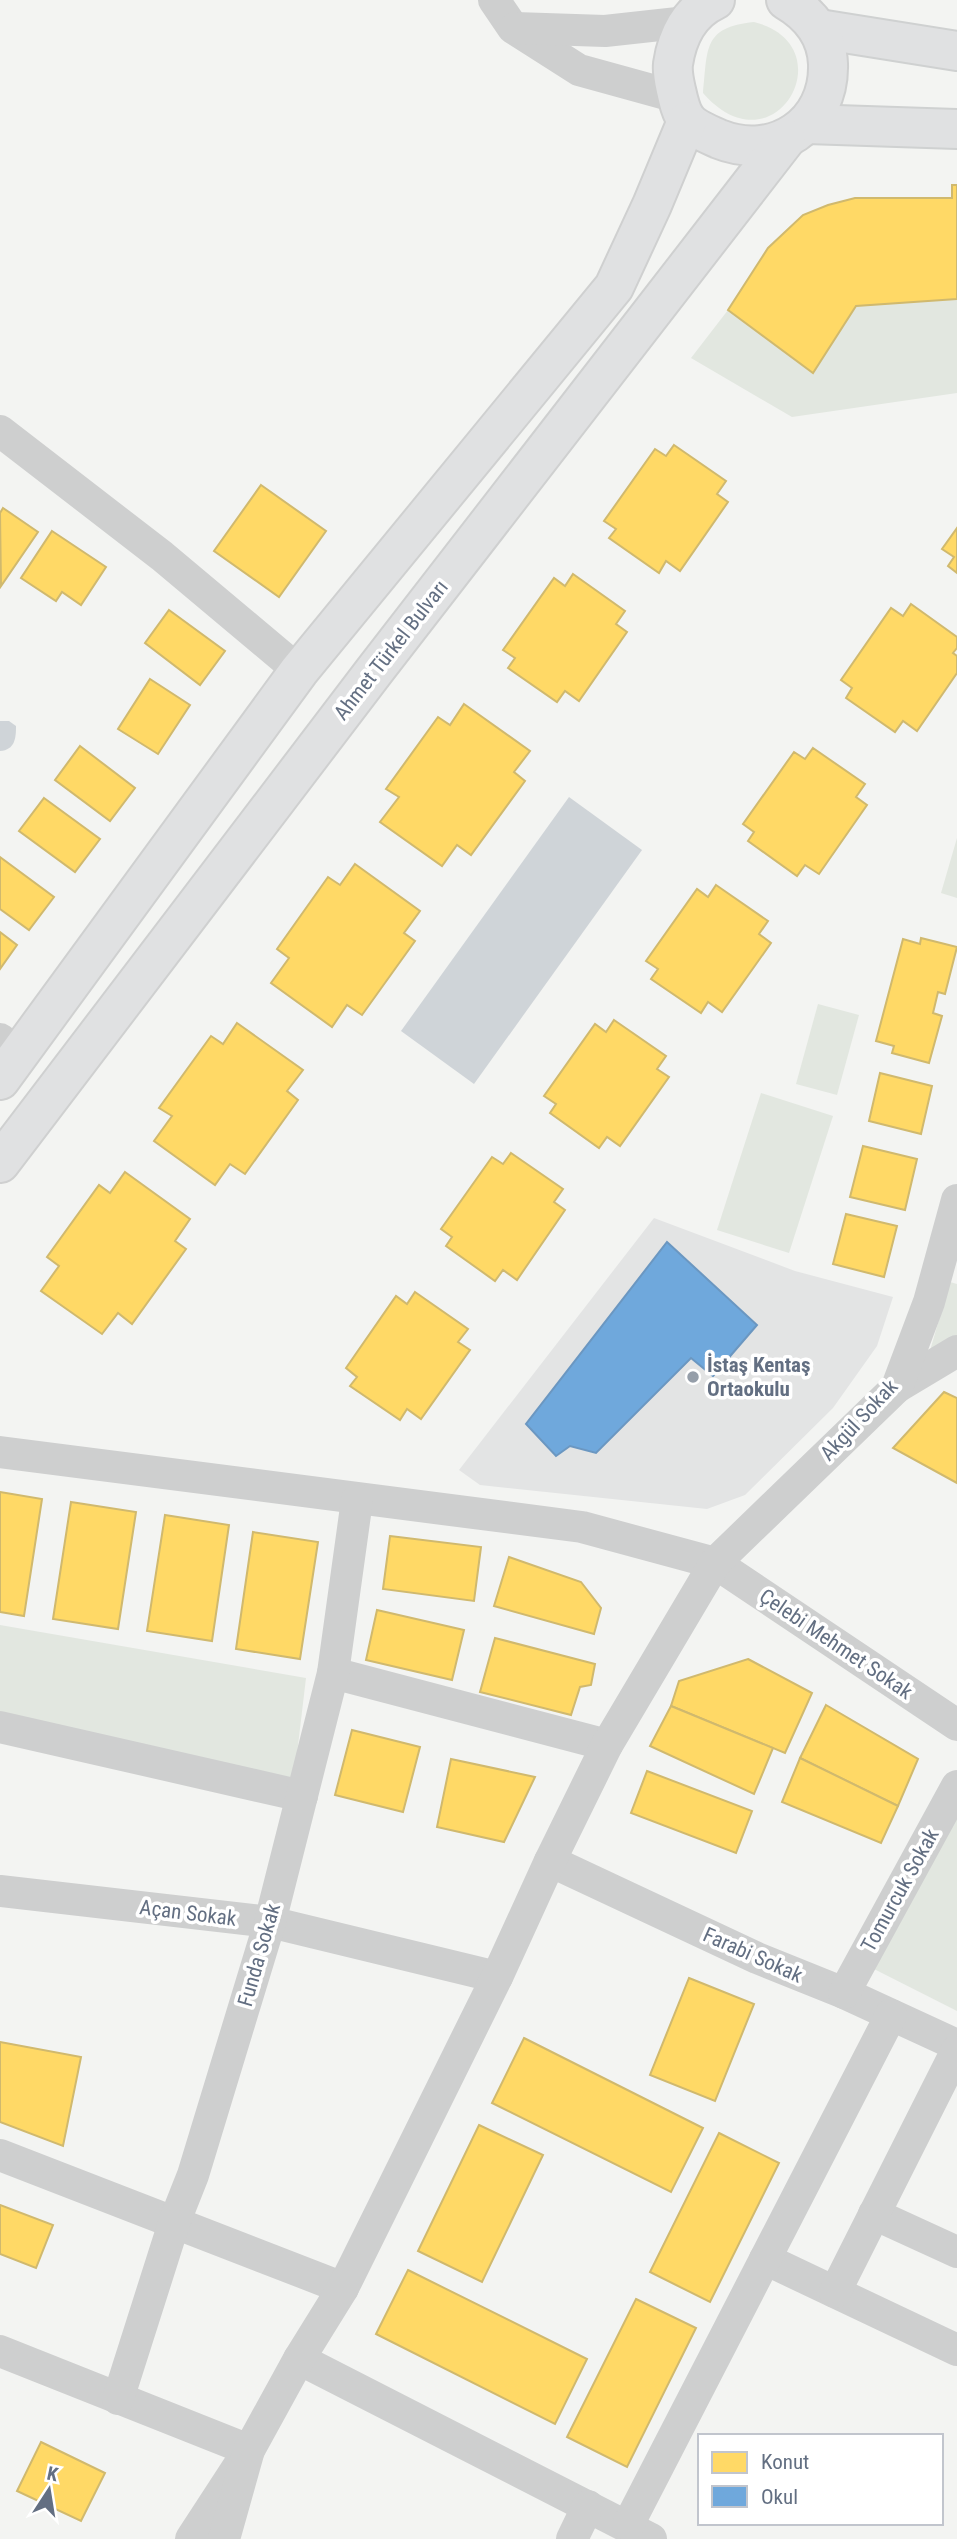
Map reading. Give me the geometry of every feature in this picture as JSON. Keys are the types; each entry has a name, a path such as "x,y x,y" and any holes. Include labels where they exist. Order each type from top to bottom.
{"main road":[{"path":"704,7 676,46 672,72 682,109 711,136 735,146 761,147 796,132 957,129"},
{"path":"802,10 957,51"},
{"name":"Ahmet Türkel Bulvarı","path":"0,1163 375,670 821,103 829,79 828,53 802,10"},
{"path":"7,1058 299,671 614,287 652,205 682,109"}],"street":[{"path":"494,0 513,28 579,70 682,109"},
{"path":"513,28 605,31 704,7"},
{"path":"0,431 162,556 299,671"},
{"name":"Akgül Sokak","path":"249,2450 299,2360 344,2288 497,1977 607,1745 715,1563 897,1387 929,1302 957,1200"},
{"path":"897,1387 957,1351"},
{"name":"Çelebi Mehmet Sokak","path":"0,1452 582,1527 715,1563 957,1726"},
{"name":"Funda Sokak","path":"118,2399 173,2223 193,2175 270,1922 333,1673 357,1500"},
{"path":"333,1673 607,1745"},
{"path":"0,1727 302,1796"},
{"name":"Tomurcuk Sokak","path":"844,1993 957,1786"},
{"name":"Farabi Sokak","path":"550,1861 757,1958 844,1993 957,2047"},
{"name":"Açan Sokak","path":"2,1896 270,1922 497,1977"},
{"path":"299,2360 639,2532 765,2259 891,2015"},
{"path":"835,2292 957,2047"},
{"path":"0,2155 344,2288"},
{"path":"874,2214 957,2252"},
{"path":"765,2259 957,2350"},
{"path":"0,2351 249,2450"},
{"path":"191,2539 249,2450"},
{"path":"224,2539 249,2450"},
{"path":"572,2539 588,2506"}],"shaded area":[{"path":"754,22 781,35 795,54 798,76 790,97 775,113 754,120 730,114 703,93 708,53 716,35 725,29"},
{"path":"957,299 957,393 792,417 691,358 728,310 813,373 856,306"},
{"path":"0,721 9,721 16,726 12,746 0,751"},
{"path":"569,797 642,850 474,1084 401,1031"},
{"path":"957,838 957,898 941,893"},
{"path":"818,1004 859,1015 837,1095 796,1084"},
{"path":"761,1093 833,1116 789,1253 717,1230"},
{"name":"İstaş Kentaş Ortaokulu","path":"654,1218 795,1271 893,1297 877,1346 833,1408 745,1495 707,1509 480,1485 459,1470"},
{"path":"950,1282 957,1284 957,1335 942,1349 929,1354"},
{"path":"0,1625 306,1678 294,1779 0,1712"},
{"path":"957,1799 957,2011 872,1968"}],"building: Konut":[{"path":"952,185 957,185 957,299 856,306 813,373 728,310 768,248 803,215 855,198 952,198"},
{"path":"674,445 726,481 717,494 728,502 680,571 666,561 659,573 609,538 616,529 604,521 655,449 666,456"},
{"path":"261,485 326,531 279,597 214,551"},
{"path":"3,508 38,532 1,586 0,513"},
{"path":"957,528 957,573 948,566 954,557 942,549"},
{"path":"52,531 106,567 81,605 62,592 56,601 21,578"},
{"path":"573,574 625,611 616,624 627,632 579,701 565,691 557,702 508,668 515,658 503,650 554,578 565,586"},
{"path":"911,604 957,637 957,648 953,653 957,656 957,673 917,731 903,721 895,732 846,698 852,688 841,680 891,608 903,616"},
{"path":"169,610 225,651 200,685 145,643"},
{"path":"150,679 190,705 158,754 118,729"},
{"path":"464,704 530,751 514,772 525,781 471,855 457,845 442,866 380,822 399,797 386,789 438,717 450,725"},
{"path":"80,746 135,788 110,821 55,780"},
{"path":"813,748 865,784 856,797 867,805 819,874 805,865 797,876 748,841 754,832 743,824 794,752 805,759"},
{"path":"44,798 100,839 75,872 19,831"},
{"path":"0,857 54,897 29,930 0,909"},
{"path":"355,864 420,911 404,933 415,941 362,1015 347,1005 332,1027 271,983 289,958 277,949 328,877 340,885"},
{"path":"716,885 768,921 759,934 771,943 722,1012 708,1002 701,1013 651,979 658,969 646,961 697,889 708,897"},
{"path":"0,932 17,945 0,969"},
{"path":"921,938 957,947 945,994 938,992 933,1013 942,1016 929,1063 892,1053 894,1046 876,1041 903,939 920,944"},
{"path":"614,1020 666,1056 657,1069 669,1077 620,1146 607,1137 599,1148 550,1113 556,1104 544,1096 595,1024 606,1032"},
{"path":"237,1023 303,1070 287,1091 298,1100 245,1174 230,1164 215,1185 154,1141 172,1116 159,1108 211,1036 223,1044"},
{"path":"880,1073 932,1086 921,1134 869,1121"},
{"path":"863,1146 917,1159 905,1210 850,1197"},
{"path":"511,1153 563,1189 554,1202 565,1210 517,1280 503,1270 495,1281 446,1246 452,1237 441,1229 492,1157 503,1164"},
{"path":"125,1172 190,1219 175,1241 186,1249 132,1324 118,1313 102,1334 41,1291 59,1266 47,1257 99,1185 110,1193"},
{"path":"846,1214 897,1226 884,1277 833,1264"},
{"path":"415,1292 468,1329 458,1342 470,1350 421,1419 407,1409 400,1420 350,1386 357,1377 346,1368 396,1296 407,1304"},
{"path":"944,1392 957,1398 957,1483 893,1448"},
{"path":"0,1492 42,1499 24,1616 0,1612"},
{"path":"71,1502 136,1512 118,1629 53,1619"},
{"path":"165,1515 229,1525 212,1641 147,1631"},
{"path":"253,1532 318,1542 300,1659 236,1649"},
{"path":"390,1536 481,1547 474,1601 383,1589"},
{"path":"509,1557 581,1582 601,1608 594,1634 494,1606"},
{"path":"377,1610 464,1630 452,1680 366,1660"},
{"path":"495,1638 595,1664 591,1685 580,1687 571,1715 480,1692"},
{"path":"748,1659 812,1693 785,1753 671,1706 679,1681"},
{"path":"826,1705 918,1759 898,1806 800,1758"},
{"path":"671,1706 773,1748 754,1794 650,1746"},
{"path":"352,1730 420,1747 403,1812 335,1795"},
{"path":"800,1758 898,1806 881,1843 782,1802"},
{"path":"451,1759 535,1777 504,1842 437,1827"},
{"path":"647,1771 752,1811 736,1853 631,1813"},
{"path":"689,1978 754,2004 715,2101 650,2075"},
{"path":"524,2038 703,2128 671,2192 492,2103"},
{"path":"0,2042 81,2057 63,2146 0,2122"},
{"path":"479,2125 543,2155 482,2282 418,2251"},
{"path":"719,2133 779,2163 710,2302 650,2272"},
{"path":"0,2205 53,2225 36,2268 0,2254"},
{"path":"408,2270 587,2359 555,2424 376,2334"},
{"path":"636,2299 696,2328 627,2467 567,2437"},
{"path":"41,2442 105,2473 81,2521 17,2491"}],"building: Okul":[{"path":"667,1242 757,1325 713,1376 691,1358 596,1453 570,1446 556,1456 526,1424"}],"place":[{"name":"İstaş Kentaş Ortaokulu","path":"693,1377"}]}
